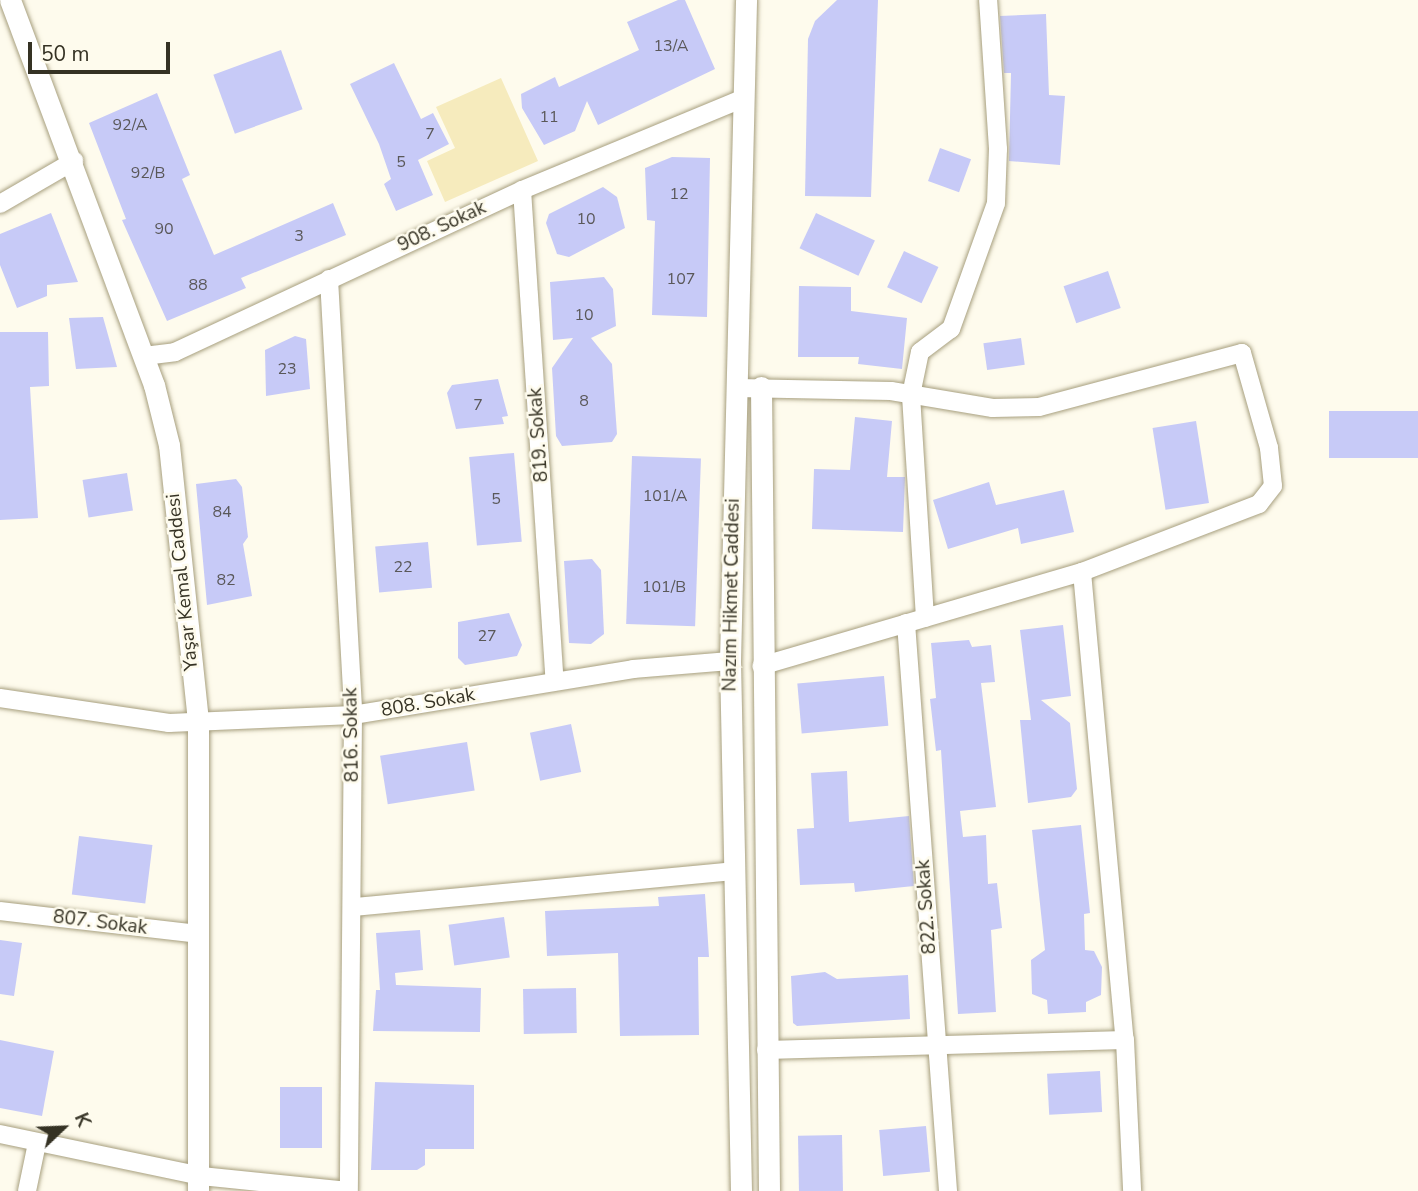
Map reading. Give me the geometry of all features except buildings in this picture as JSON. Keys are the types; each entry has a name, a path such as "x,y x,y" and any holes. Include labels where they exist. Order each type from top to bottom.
{"street":[{"name":"Yaşar Kemal Caddesi","path":"10,0 74,161 144,356 169,445 198,722 200,1184"},
{"name":"Nazım Hikmet Caddesi","path":"741,1191 732,871 730,661 746,0"},
{"path":"925,618 911,395 920,352 951,329 996,203 998,149 988,0"},
{"name":"908. Sokak","path":"144,356 175,352 522,190 742,99"},
{"path":"0,204 74,161"},
{"name":"819. Sokak","path":"522,190 555,681"},
{"name":"816. Sokak","path":"329,279 353,715 354,908 349,1191"},
{"path":"737,388 911,395 993,408 1039,407 1242,353 1269,448 1273,486 1259,504 1082,572 761,666"},
{"name":"Nazım Hikmet Caddesi","path":"761,387 761,666 769,1191"},
{"path":"1082,572 1125,1040 1132,1191"},
{"name":"822. Sokak","path":"906,623 948,1191"},
{"name":"808. Sokak","path":"0,698 169,723 353,715 555,681 730,661"},
{"path":"354,908 732,871"},
{"name":"807. Sokak","path":"0,911 200,934"},
{"path":"766,1050 1125,1040"},
{"path":"0,1134 200,1184 349,1191"},
{"path":"27,1191 37,1143"}],"shaded area":[{"path":"501,78 538,161 445,202 427,161 455,148 436,107"}]}
